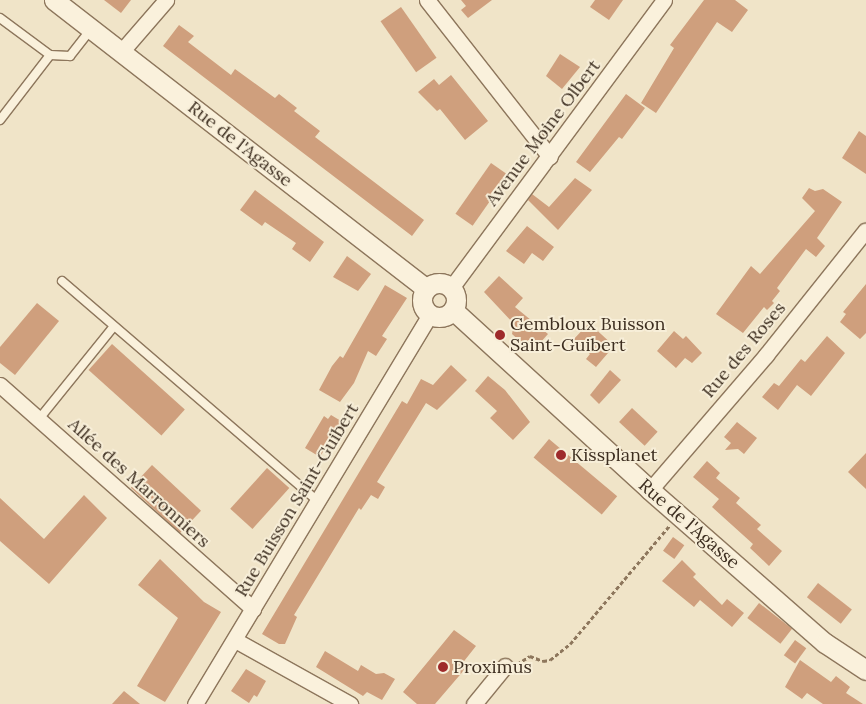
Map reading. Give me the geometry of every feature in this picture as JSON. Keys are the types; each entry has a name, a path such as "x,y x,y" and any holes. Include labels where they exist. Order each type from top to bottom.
{"street":[{"path":"122,52 166,0"},
{"path":"427,0 550,157"},
{"name":"Avenue Moine Olbert","path":"451,288 550,157 664,0"},
{"name":"Rue de l'Agasse","path":"62,3 91,29 425,288"},
{"name":"Rue des Roses","path":"650,490 766,355 865,231"},
{"path":"441,282 451,288 456,296 453,310 440,317 430,314 422,305 425,288 441,282"},
{"name":"Rue de l'Agasse","path":"453,310 678,515 826,643 866,670"},
{"name":"Rue Buisson Saint-Guibert","path":"195,704 254,609 430,314"},
{"name":"Allée des Marronniers","path":"0,385 254,609"},
{"path":"235,640 350,704"},
{"path":"474,704 505,666"}],"lane":[{"path":"0,18 50,55 70,56 91,29"},
{"path":"0,120 50,55"},
{"path":"62,281 318,501"},
{"path":"39,419 114,326"}],"path":[{"path":"505,666 518,664 530,656 543,662 550,660 570,644 678,515"}],"building":[{"path":"104,0 131,0 121,13"},
{"path":"461,0 492,0 468,18 461,10 466,6"},
{"path":"595,0 623,0 609,20 590,7"},
{"path":"704,0 735,0 748,10 732,32 717,22 656,113 641,103 674,48 670,45"},
{"path":"401,7 437,58 416,72 381,21"},
{"path":"179,25 194,36 188,42 231,75 235,69 275,98 279,94 297,108 294,111 320,131 315,137 424,220 412,236 163,46"},
{"path":"560,54 580,67 562,89 546,76"},
{"path":"451,75 488,121 465,140 440,109 437,111 418,92 434,79 439,85"},
{"path":"626,94 645,108 622,139 619,137 590,172 576,162"},
{"path":"859,131 866,136 866,174 842,158"},
{"path":"491,163 508,175 473,226 455,214"},
{"path":"575,178 592,190 558,230 528,200 532,194 549,207"},
{"path":"809,188 815,191 823,189 842,202 817,238 825,246 816,257 806,249 777,288 780,291 772,301 774,303 767,310 764,307 743,333 716,314 751,266 760,274 815,211 802,198"},
{"path":"255,190 324,242 310,262 292,249 296,243 265,222 262,226 240,210"},
{"path":"527,226 554,247 543,261 532,253 524,264 506,251"},
{"path":"347,256 371,274 358,291 333,277"},
{"path":"499,276 523,298 515,307 548,334 532,352 512,334 514,324 484,292"},
{"path":"866,284 866,333 860,339 840,322 846,314 843,312"},
{"path":"385,285 407,298 382,336 387,339 376,356 368,351 354,383 340,402 319,390 332,366 340,356 343,358"},
{"path":"37,303 59,321 15,375 0,363 0,347"},
{"path":"589,323 614,346 596,367 586,359 590,354 573,340"},
{"path":"674,331 683,339 686,336 702,353 692,363 685,358 676,368 657,351"},
{"path":"827,336 845,353 811,396 797,385 778,410 762,397 774,383 779,386 801,359 805,362"},
{"path":"112,344 185,410 161,436 89,370"},
{"path":"451,365 467,380 437,410 426,403 377,482 385,487 378,499 371,495 361,510 359,508 294,615 297,617 285,644 279,644 262,634 402,401 407,404 421,379 433,385"},
{"path":"610,370 621,380 599,404 590,395"},
{"path":"488,376 505,390 530,422 513,440 490,418 497,411 475,391"},
{"path":"632,408 658,432 645,446 619,422"},
{"path":"331,415 341,421 320,457 305,448 324,416 328,419"},
{"path":"737,422 757,438 744,454 738,449 725,450 731,443 724,437"},
{"path":"549,439 617,496 602,515 534,457"},
{"path":"866,453 866,489 848,472"},
{"path":"707,461 720,473 716,478 740,498 736,503 761,525 757,529 782,551 769,566 750,548 753,544 712,507 719,499 693,477"},
{"path":"152,465 201,511 180,533 131,488"},
{"path":"267,468 289,488 252,529 230,509"},
{"path":"84,495 107,518 49,584 0,541 0,498 44,539"},
{"path":"673,537 684,545 674,559 663,551"},
{"path":"160,559 204,602 221,612 165,702 137,686 178,618 138,585"},
{"path":"682,560 696,574 693,577 722,605 727,599 744,613 732,627 700,600 694,607 662,581"},
{"path":"818,583 852,609 841,624 807,597"},
{"path":"759,603 792,629 780,644 747,618"},
{"name":"Proximus","path":"454,630 476,646 461,665 465,669 435,704 417,704 403,692"},
{"path":"795,640 806,648 795,664 784,655"},
{"path":"325,651 358,671 361,665 376,674 384,673 395,679 382,700 367,692 363,696 316,667"},
{"path":"800,660 831,682 836,676 850,687 846,693 863,704 823,704 807,693 802,699 785,687"},
{"path":"246,669 266,681 257,697 254,695 249,703 231,691"},
{"path":"124,691 140,704 112,704"}],"place":[{"name":"Gembloux Buisson Saint-Guibert","path":"500,335"},
{"name":"Kissplanet","path":"561,455"},
{"name":"Proximus","path":"443,667"}]}
